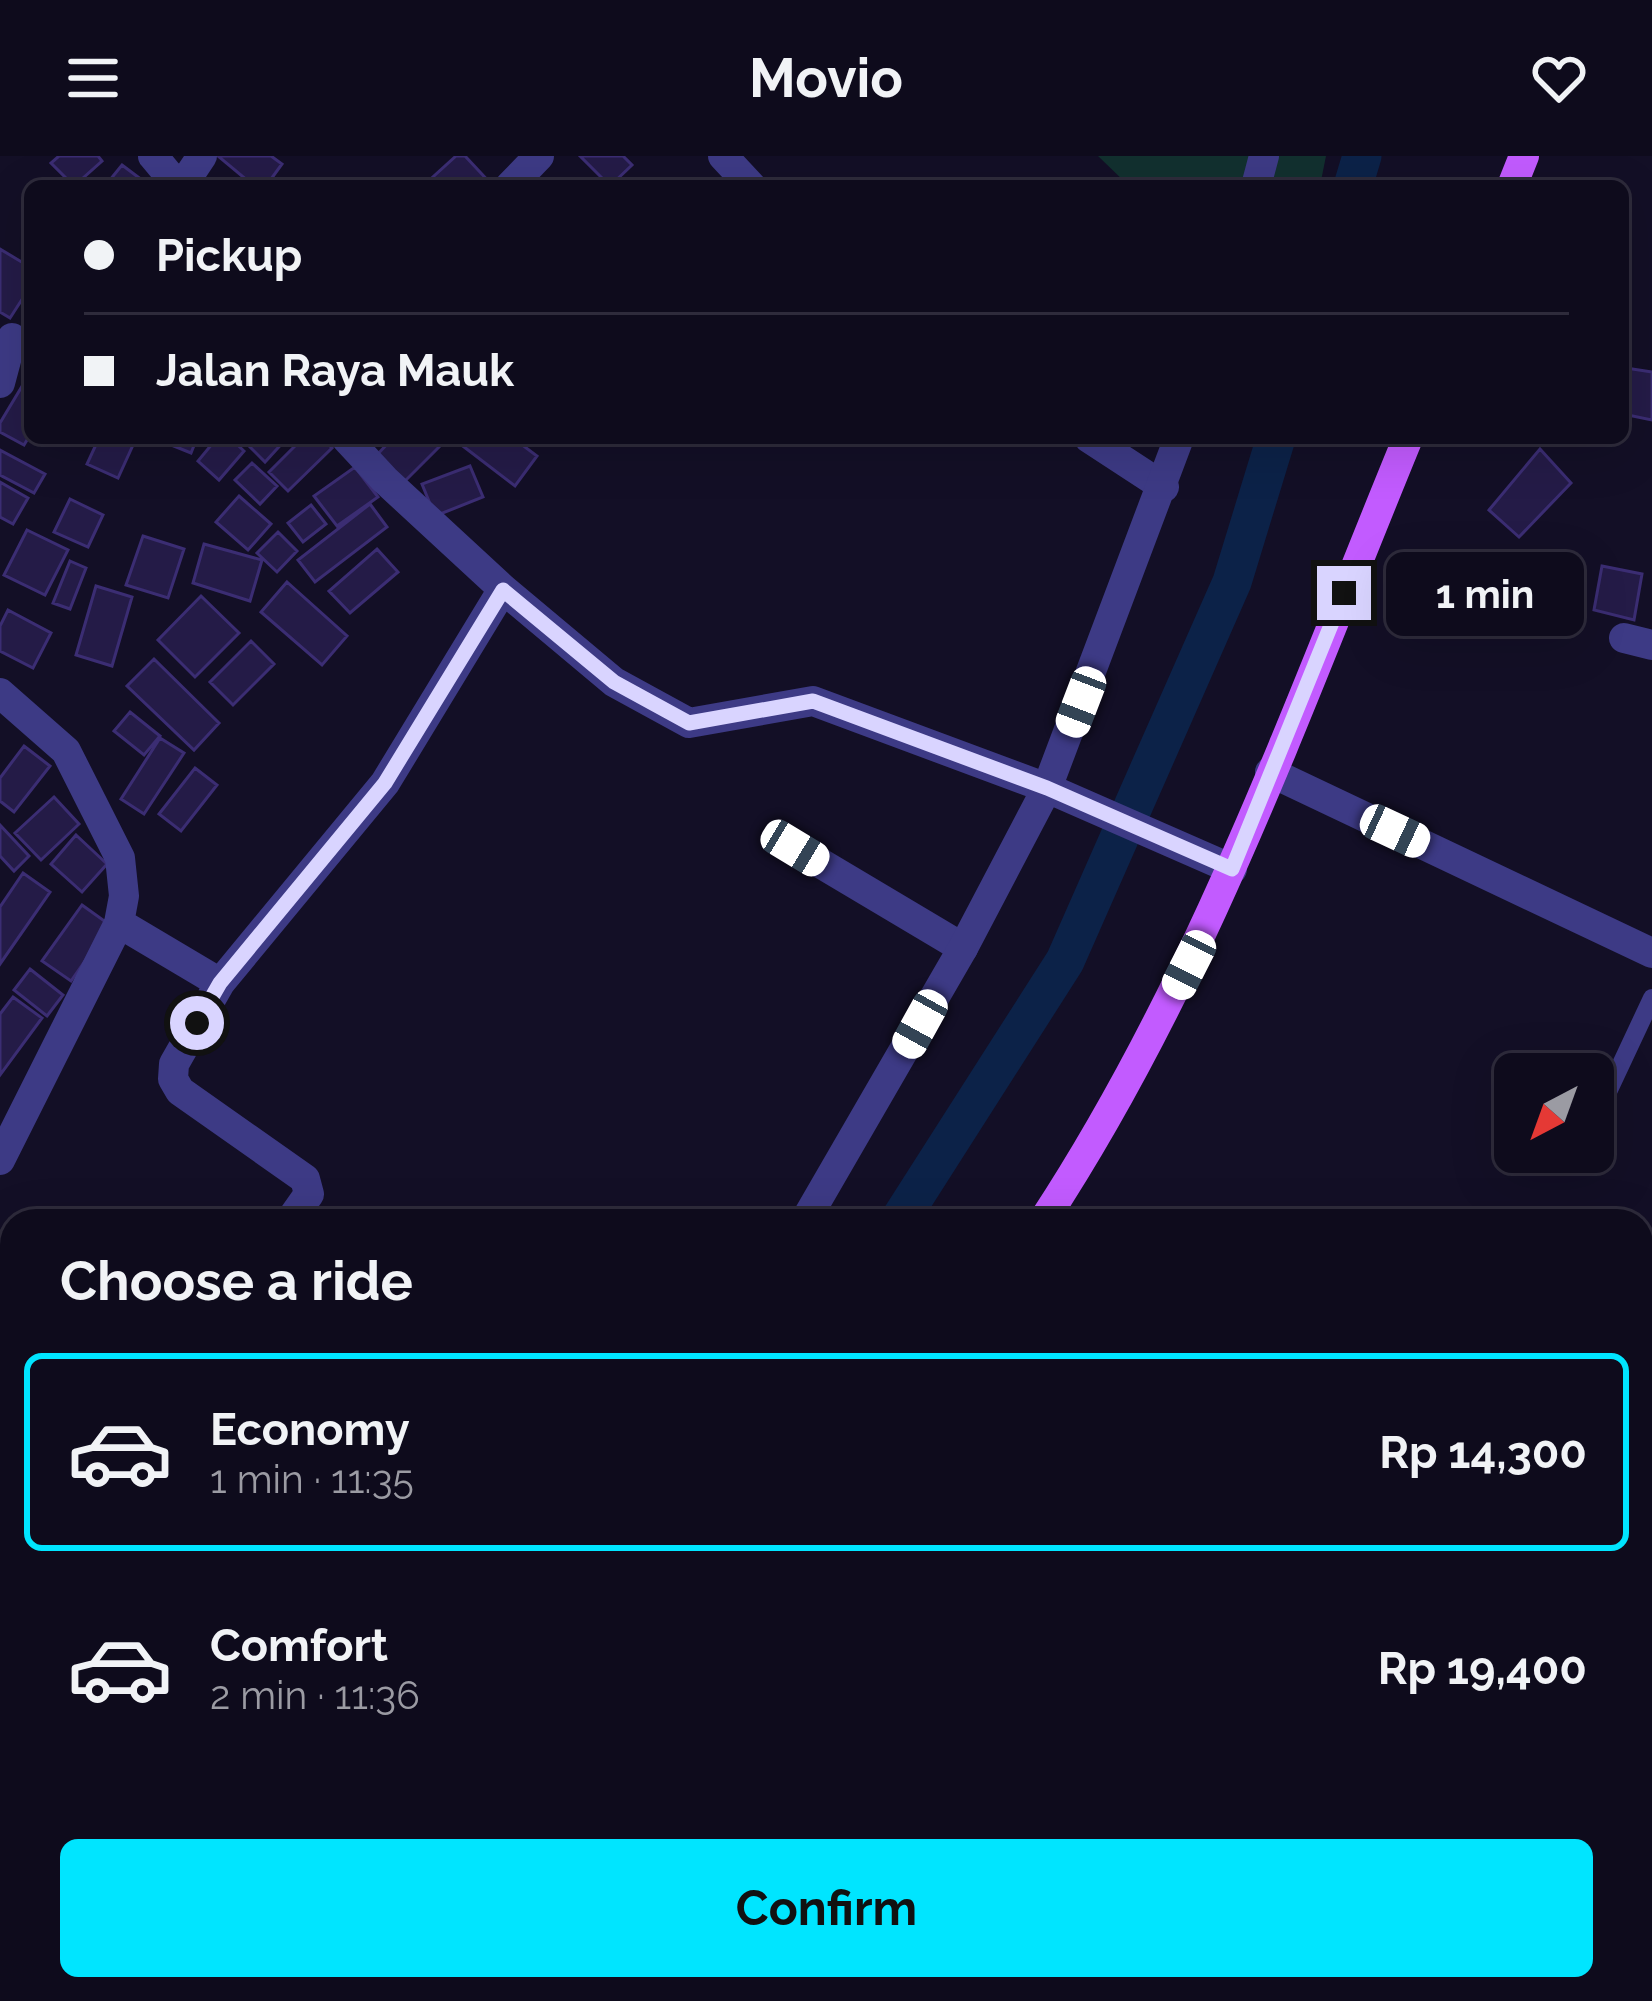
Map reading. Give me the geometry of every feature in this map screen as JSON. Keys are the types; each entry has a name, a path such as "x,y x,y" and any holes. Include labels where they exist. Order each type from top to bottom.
{"main road":[{"path":"1050,1209 1128,1085 1189,965 1219,863 1270,772 1406,444"}],"street":[{"path":"153,156 175,180"},
{"path":"516,180 538,156"},
{"path":"724,156 746,180"},
{"path":"0,382 14,338"},
{"path":"352,444 503,590 614,682 689,723 813,701 1056,792 1219,863"},
{"path":"1098,444 1164,487"},
{"path":"812,1209 1056,792 1178,444"},
{"path":"298,1209 309,1194 304,1179 180,1091 173,1079 174,1064 220,983 385,783 503,590"},
{"path":"0,693 66,751 120,858 124,896 119,923 0,1160"},
{"path":"1270,772 1652,953"},
{"path":"795,848 962,948"},
{"path":"119,923 220,983"}],"lane":[{"path":"1614,1079 1652,998"}],"green space":[{"path":"1098,156 1326,156 1321,180 1123,180"}],"building":[{"path":"59,156 98,156 102,161 81,180 68,180 51,163"},
{"path":"218,156 271,156 282,164 270,180 247,180"},
{"path":"456,156 465,156 487,180 430,180"},
{"path":"580,156 623,156 632,165 616,180 604,180"},
{"path":"122,165 142,180 110,180"},
{"path":"0,249 24,263 24,296 10,318 0,312"},
{"path":"1629,368 1652,372 1652,420 1629,415"},
{"path":"24,383 24,445 0,432 0,423"},
{"path":"96,444 133,445 118,478 87,464"},
{"path":"169,444 195,444 191,453"},
{"path":"212,444 236,444 244,451 219,480 198,461"},
{"path":"253,444 282,444 265,462 250,447"},
{"path":"297,444 332,448 288,491 269,472"},
{"path":"387,444 442,444 401,485 374,458"},
{"path":"460,444 521,444 537,456 515,486"},
{"path":"1540,449 1571,483 1519,537 1489,510"},
{"path":"0,450 45,474 34,493 0,475"},
{"path":"252,463 277,486 260,504 235,480"},
{"path":"470,466 483,497 435,516 422,484"},
{"path":"355,467 378,497 337,526 314,496"},
{"path":"0,482 28,498 13,524 0,517"},
{"path":"239,496 271,524 248,550 216,522"},
{"path":"70,499 103,515 88,547 54,532"},
{"path":"370,504 387,527 315,582 298,560"},
{"path":"311,505 326,524 303,542 288,523"},
{"path":"27,530 68,550 45,595 4,575"},
{"path":"278,532 297,551 277,572 257,553"},
{"path":"143,536 184,549 168,598 126,585"},
{"path":"204,544 262,560 250,601 193,583"},
{"path":"377,549 398,572 350,613 329,591"},
{"path":"70,561 86,568 70,609 53,603"},
{"path":"1602,566 1642,574 1634,620 1594,610"},
{"path":"287,582 347,636 322,665 261,612"},
{"path":"96,586 132,597 112,666 76,655"},
{"path":"201,596 239,633 195,677 158,640"},
{"path":"8,610 51,633 33,668 0,651 0,626"},
{"path":"251,641 274,664 233,705 210,682"},
{"path":"154,659 219,723 194,750 127,686"},
{"path":"130,712 160,736 144,755 114,731"},
{"path":"160,738 184,753 144,814 121,799"},
{"path":"24,746 50,766 14,812 0,801 0,778"},
{"path":"195,768 217,785 181,831 159,814"},
{"path":"54,797 79,824 41,860 15,833"},
{"path":"0,825 29,856 14,871 0,856"},
{"path":"76,835 107,864 82,892 51,864"},
{"path":"23,873 50,892 0,964 0,907"},
{"path":"82,905 110,925 71,981 42,961"},
{"path":"30,969 63,995 47,1016 14,990"},
{"path":"13,997 42,1018 0,1075 0,1014"}],"waterway":[{"path":"1355,180 1362,156"},
{"path":"907,1209 1065,961 1232,582 1274,444"}],"route":[{"path":"197,1023 220,983 385,783 503,590 614,682 689,723 813,701 1047,788 1232,869 1344,593"}]}
